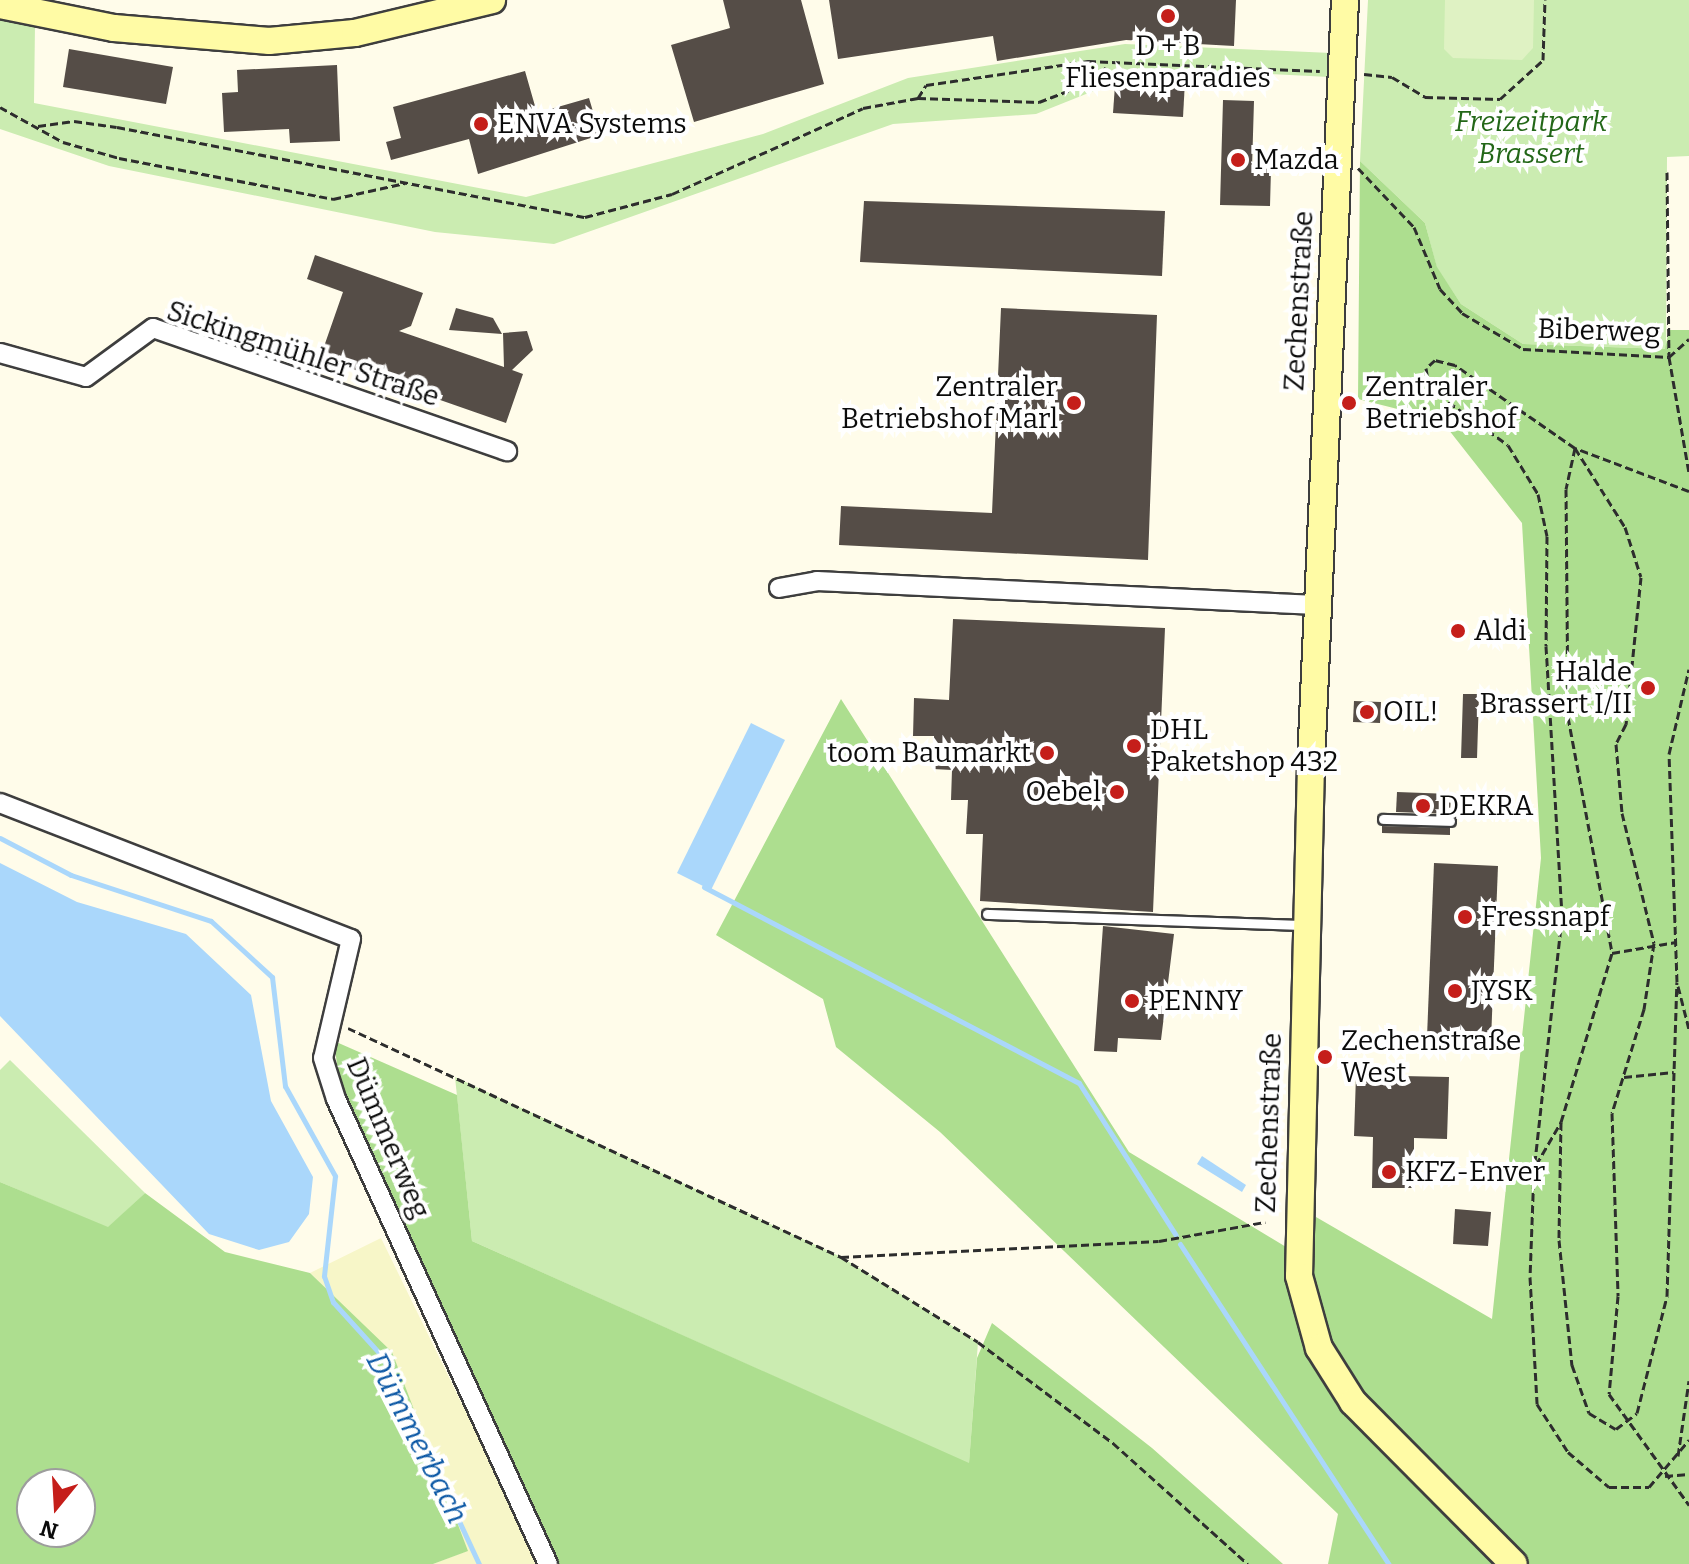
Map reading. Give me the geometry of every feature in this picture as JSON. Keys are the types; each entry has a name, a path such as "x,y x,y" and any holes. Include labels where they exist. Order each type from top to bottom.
{"street":[{"path":"0,5 241,41 355,33 492,0"},
{"name":"Zechenstraße","path":"1345,0 1352,73 1317,605 1297,1226 1307,1315 1362,1414 1514,1564"},
{"name":"Sickingmühler Straße","path":"0,353 86,377 153,328 507,451"},
{"path":"779,588 817,581 1317,605"},
{"name":"Dümmerweg","path":"0,803 351,939 323,1058 336,1099 548,1564"}],"lane":[{"path":"1383,819 1450,821"},
{"path":"987,914 1308,925"}],"path":[{"path":"918,98 926,85 1088,61 1106,67 1352,73 1392,77 1425,97 1500,99 1543,60 1545,0"},
{"path":"38,126 74,121 117,127 585,217 672,194 849,113 918,98 1039,102 1094,81 1106,67"},
{"path":"0,107 38,126 119,158 333,199 405,183"},
{"name":"Biberweg","path":"1350,172 1351,159 1414,227 1440,289 1462,313 1523,349 1669,357 1689,339"},
{"path":"1667,172 1669,357 1689,473"},
{"path":"1689,491 1575,448 1474,374 1435,360 1426,368 1429,388 1508,445 1538,494 1547,536 1546,646 1562,917 1534,1169 1530,1277 1537,1404 1568,1452 1609,1487 1649,1487 1663,1476 1689,1440"},
{"path":"1575,448 1634,544 1641,577 1626,724 1616,744 1622,813 1654,943 1624,1077 1612,1113 1618,1296 1609,1394 1625,1426 1689,1505"},
{"path":"1534,1169 1561,1122 1612,953 1568,717 1566,489 1575,448"},
{"path":"1561,1122 1559,1240 1572,1365 1589,1413 1603,1426 1625,1426 1637,1413 1667,1296 1677,982 1669,754 1689,669"},
{"path":"1612,953 1654,943 1676,942"},
{"path":"1677,982 1689,1029"},
{"path":"330,1020 841,1257 978,1342 1088,1425 1248,1564"},
{"path":"1624,1077 1674,1072"},
{"path":"841,1257 1159,1241 1265,1222"},
{"path":"1678,1456 1689,1381"},
{"path":"1663,1476 1689,1474"}],"green space":[{"name":"Freizeitpark Brassert","path":"1368,0 1689,0 1689,156 1667,157 1666,349 1523,344 1461,304 1437,268 1425,223 1360,161"},
{"path":"1445,0 1534,0 1533,48 1522,60 1453,58 1444,49"},
{"path":"0,18 35,25 34,103 526,197 763,134 908,78 1125,44 1331,53 1329,77 1248,73 1248,82 1131,76 1036,114 893,124 554,244 435,232 109,166 0,129"},
{"path":"1360,161 1425,223 1437,267 1461,304 1523,344 1665,349 1669,330 1689,330 1689,1564 1328,1564 1338,1514 940,1132 836,1047 823,999 716,935 841,699 1129,1152 1296,1253 1316,1217 1492,1319 1541,858 1522,523 1441,420 1358,399"},
{"path":"334,1041 457,1095 472,1241 969,1463 977,1358 992,1323 1152,1448 1283,1564 556,1564 340,1088"},
{"path":"10,1060 145,1193 108,1228 0,1182 0,1070"},
{"path":"455,1077 841,1257 978,1342 969,1464 472,1241"},
{"path":"0,1182 108,1227 145,1193 225,1252 310,1273 392,1352 468,1551 433,1564 0,1564"},
{"path":"381,1238 540,1564 433,1564 467,1551 392,1353 310,1273"}],"water":[{"path":"751,723 785,740 711,890 677,873"},
{"path":"0,863 77,902 186,934 251,995 271,1101 313,1177 309,1214 289,1242 259,1250 209,1234 0,1016"},
{"path":"1202,1156 1246,1185 1242,1192 1197,1164"}],"building":[{"path":"723,0 801,0 824,84 694,122 671,45 730,28"},
{"path":"829,0 1236,0 1234,46 1126,40 997,61 993,36 838,59"},
{"path":"69,49 173,67 166,104 63,87"},
{"path":"337,65 340,141 290,143 289,129 224,132 222,93 238,92 237,70"},
{"path":"525,71 537,113 589,98 600,135 478,174 469,139 391,160 386,142 401,138 393,107"},
{"path":"1131,78 1185,81 1183,117 1113,113 1115,85"},
{"path":"1223,100 1254,101 1252,168 1271,169 1270,206 1220,205"},
{"path":"864,201 1165,211 1162,276 860,262"},
{"path":"315,255 423,293 411,326 399,331 504,367 503,333 527,331 533,350 512,370 523,374 506,423 320,358 343,292 307,279"},
{"path":"456,308 493,318 502,334 449,330"},
{"path":"1001,308 1157,315 1148,560 839,545 841,506 992,513"},
{"name":"toom Baumarkt","path":"953,619 1165,628 1153,912 980,901 983,834 966,834 968,800 951,800 952,770 933,769 934,736 913,736 914,698 949,700"},
{"path":"1463,694 1479,694 1477,758 1461,758"},
{"name":"OIL!","path":"1354,701 1381,702 1380,723 1353,722"},
{"path":"1397,792 1451,794 1450,814 1396,812"},
{"path":"1382,826 1450,828 1450,835 1382,833"},
{"path":"1434,863 1498,866 1491,1040 1427,1037"},
{"name":"PENNY","path":"1103,926 1174,934 1161,1040 1118,1038 1117,1052 1094,1051"},
{"path":"1356,1075 1449,1077 1447,1139 1414,1138 1414,1188 1372,1188 1373,1137 1354,1136"},
{"path":"1455,1209 1491,1212 1488,1246 1453,1244"}],"waterway":[{"name":"Dümmerbach","path":"0,838 71,875 211,921 272,977 285,1086 335,1176 324,1276 333,1302 382,1356 479,1564"},
{"path":"704,887 1079,1083 1176,1235"},
{"path":"1180,1244 1389,1564"}],"place":[{"name":"D + B Fliesenparadies","path":"1168,16"},
{"name":"ENVA Systems","path":"481,124"},
{"name":"Mazda","path":"1238,160"},
{"name":"Zentraler Betriebshof Marl","path":"1074,403"},
{"name":"Zentraler Betriebshof","path":"1349,403"},
{"name":"Aldi","path":"1458,631"},
{"name":"Halde Brassert I/II","path":"1648,688"},
{"name":"OIL!","path":"1367,712"},
{"name":"DHL Paketshop 432","path":"1134,746"},
{"name":"toom Baumarkt","path":"1047,753"},
{"name":"Oebel","path":"1117,792"},
{"name":"DEKRA","path":"1423,806"},
{"name":"Fressnapf","path":"1465,917"},
{"name":"JYSK","path":"1455,991"},
{"name":"PENNY","path":"1132,1001"},
{"name":"Zechenstraße West","path":"1325,1057"},
{"name":"KFZ-Enver","path":"1389,1172"}]}
